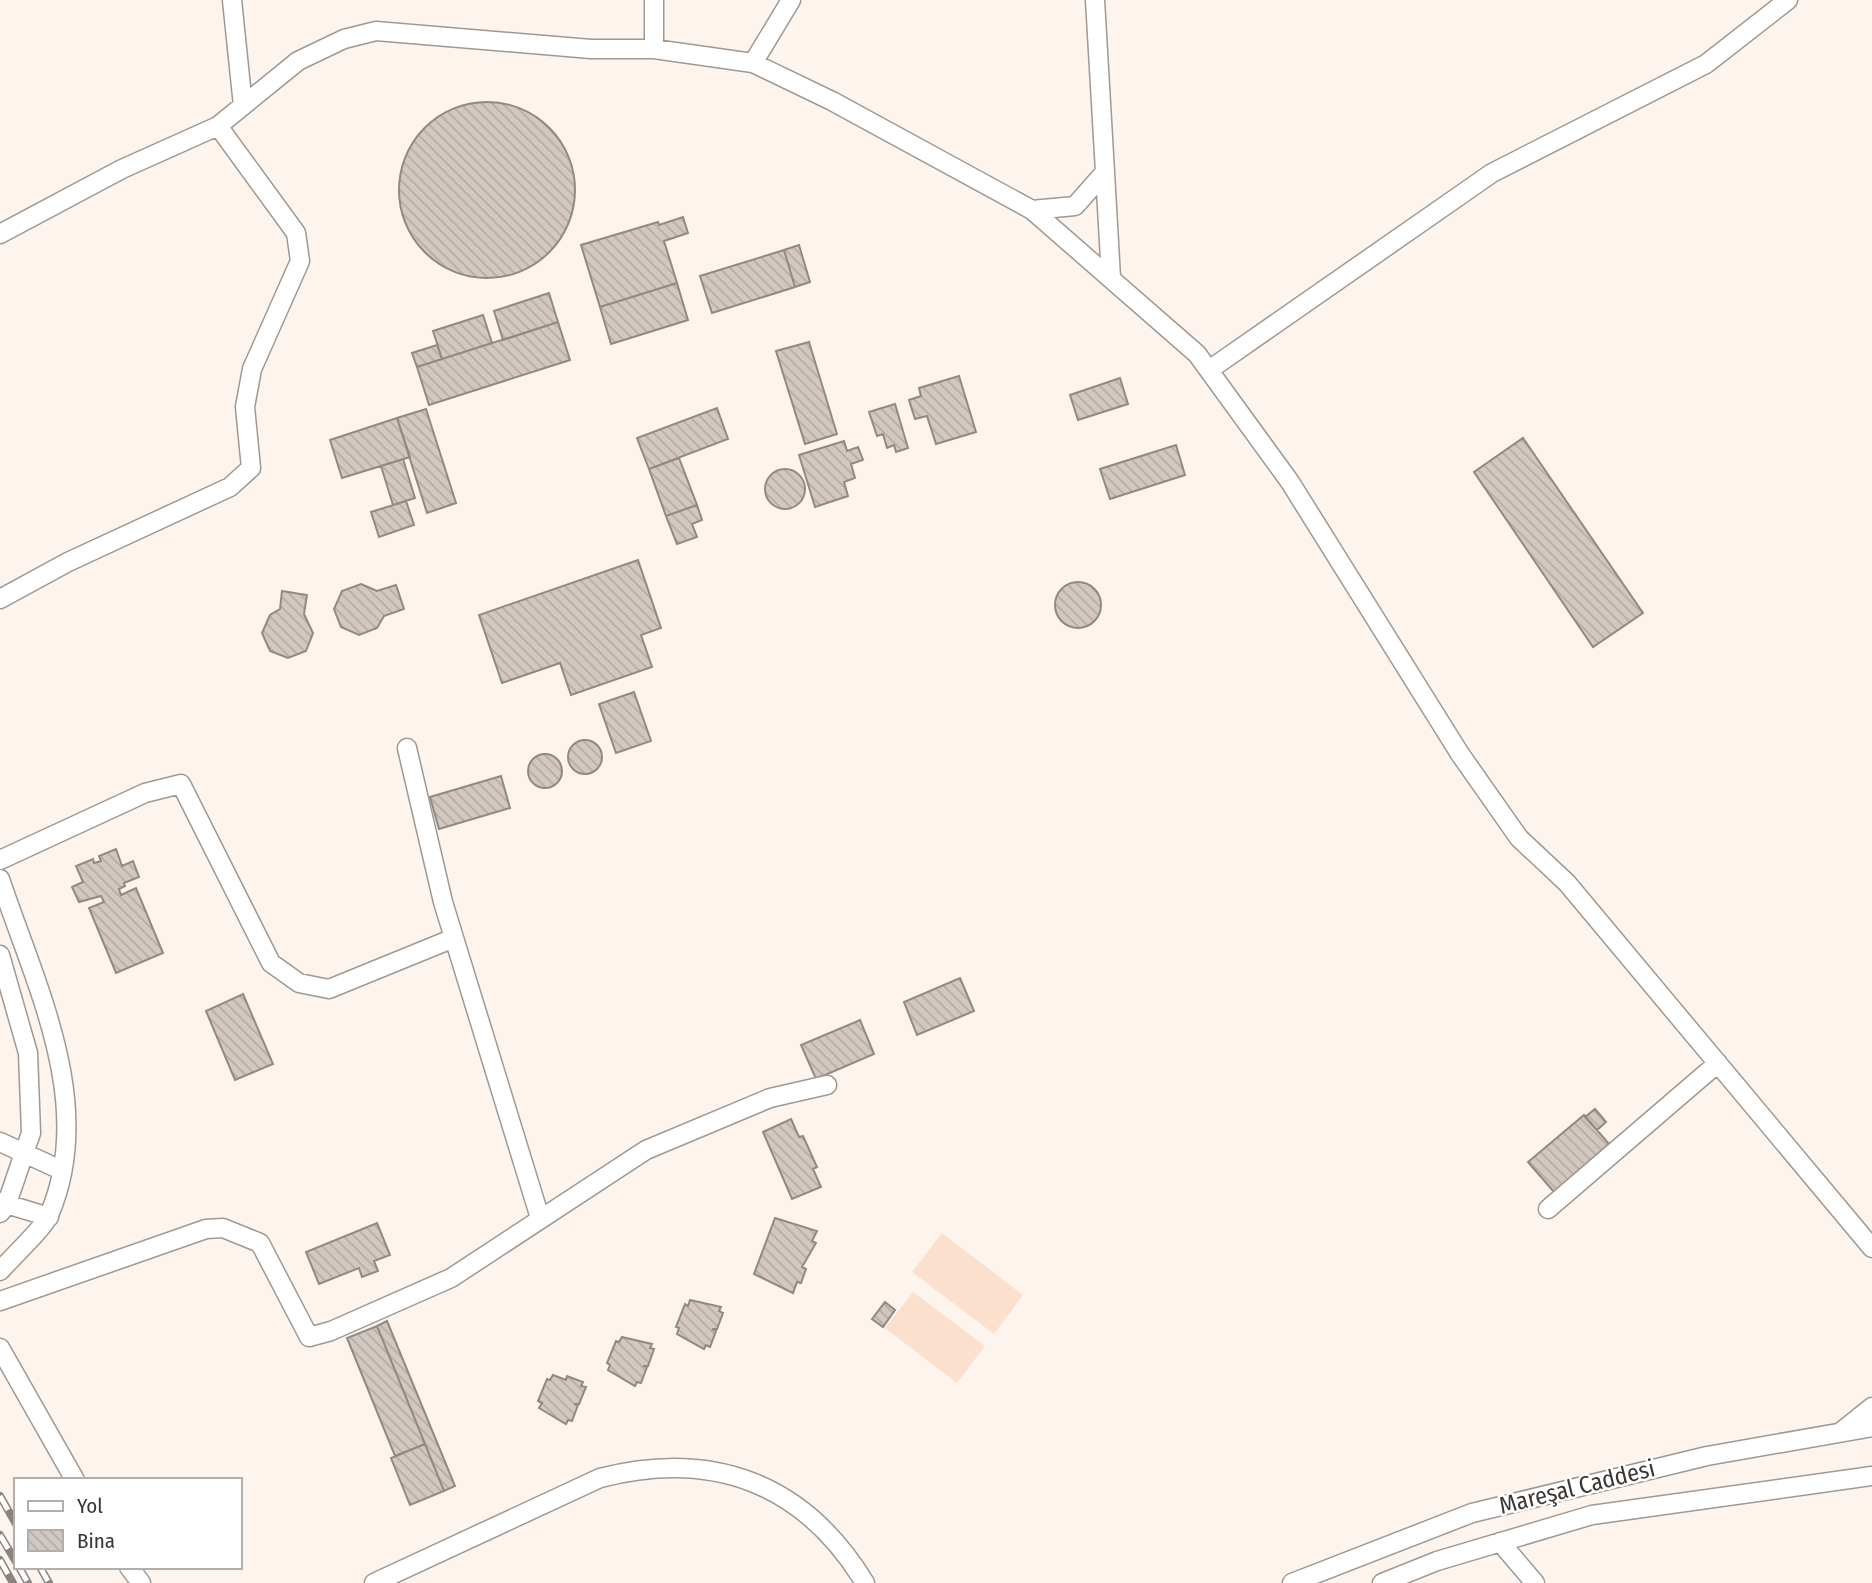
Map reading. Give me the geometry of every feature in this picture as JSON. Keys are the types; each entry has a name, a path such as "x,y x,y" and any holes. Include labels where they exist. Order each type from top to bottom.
{"street":[{"path":"232,0 243,106"},
{"path":"654,0 654,49"},
{"path":"754,63 791,0"},
{"path":"1095,0 1111,278"},
{"path":"1209,370 1492,173 1706,65 1788,0"},
{"path":"0,234 122,169 218,126 298,61 344,39 376,31 591,49 654,49 754,63 832,101 1032,210 1197,354 1290,482 1460,754 1519,838 1567,883 1872,1248"},
{"path":"0,599 68,562 230,487 251,468 245,407 252,369 300,261 296,233 218,126"},
{"path":"1032,210 1075,206 1105,172"},
{"path":"407,748 454,938 540,1218"},
{"path":"0,860 145,793 181,784 271,963 299,983 329,989 454,938"},
{"path":"0,879 49,1020 63,1084 68,1129 61,1170 48,1217 0,1272"},
{"path":"0,955 28,1052 31,1132 2,1207 48,1217"},
{"path":"1548,1209 1718,1063"},
{"path":"0,1301 206,1229 223,1228 260,1243 309,1337 331,1331 451,1278 646,1150 770,1098 827,1085"},
{"path":"0,1142 61,1170"},
{"path":"0,1348 74,1478"},
{"path":"1841,1432 1872,1407"},
{"name":"Mareşal Caddesi","path":"1292,1583 1472,1513 1707,1456 1872,1427"},
{"path":"374,1583 600,1478 650,1468 689,1469 756,1482 778,1492 796,1504 829,1535 865,1583"},
{"name":"Mareşal Caddesi","path":"1382,1583 1437,1560 1592,1515 1872,1476"},
{"path":"1500,1542 1535,1583"}],"shaded area":[{"path":"942,1233 1023,1295 994,1334 912,1272"},
{"path":"913,1292 985,1346 957,1383 885,1328"}],"building":[{"path":"487,102 521,108 550,127 569,156 575,190 569,224 550,253 521,272 487,278 453,272 424,253 405,224 399,190 405,156 424,127 453,108"},
{"path":"683,217 688,233 664,241 677,283 600,307 581,245"},
{"path":"799,245 810,282 795,287 784,250"},
{"path":"784,250 795,287 712,313 700,276"},
{"path":"677,283 688,320 611,344 600,307"},
{"path":"549,293 558,322 503,340 494,311"},
{"path":"483,315 492,343 442,359 433,331"},
{"path":"558,322 570,360 429,405 417,367"},
{"path":"809,342 837,434 805,444 776,351"},
{"path":"437,345 442,359 417,367 412,353"},
{"path":"959,376 976,432 936,444 927,416 915,419 909,400 921,396 919,388"},
{"path":"1120,378 1128,404 1078,420 1070,395"},
{"path":"895,404 908,448 896,452 894,445 887,448 883,434 877,436 869,412"},
{"path":"717,408 728,439 649,469 637,438"},
{"path":"426,409 456,503 427,513 397,418"},
{"path":"397,418 410,457 342,478 330,440"},
{"path":"1523,438 1643,613 1593,647 1474,472"},
{"path":"844,441 847,451 858,447 863,460 851,464 855,478 844,482 848,496 815,507 799,455"},
{"path":"1176,445 1185,475 1110,499 1100,469"},
{"path":"679,458 697,505 666,516 649,469"},
{"path":"403,459 415,498 393,505 381,466"},
{"path":"785,469 799,475 805,489 799,503 785,509 771,503 765,489 771,475"},
{"path":"406,501 414,525 379,537 371,512"},
{"path":"697,505 702,520 692,524 697,537 677,544 666,516"},
{"path":"638,560 661,628 641,635 652,667 571,695 560,663 502,683 479,615"},
{"path":"1078,582 1095,588 1101,605 1095,622 1078,628 1061,622 1055,605 1061,588"},
{"path":"361,584 377,591 396,585 404,609 384,616 377,628 359,635 341,627 334,609 342,591"},
{"path":"282,591 307,595 304,614 313,633 306,651 288,658 270,651 262,633 270,615 280,609"},
{"path":"634,692 651,741 616,753 599,704"},
{"path":"585,740 597,745 602,757 597,769 585,774 573,769 568,757 573,745"},
{"path":"545,754 557,759 562,771 557,783 545,788 533,783 528,771 533,759"},
{"path":"501,776 510,808 439,829 430,797"},
{"path":"116,849 122,866 133,861 139,877 124,883 125,886 119,889 121,895 136,888 163,953 116,973 89,908 104,902 101,896 79,902 72,887 83,882 76,866 93,859 94,863 101,861 99,856"},
{"path":"960,978 974,1011 917,1035 904,1002"},
{"path":"243,994 273,1064 235,1080 206,1011"},
{"path":"860,1020 874,1054 816,1079 801,1045"},
{"path":"1595,1109 1606,1122 1597,1130 1585,1117"},
{"path":"1584,1115 1609,1144 1554,1192 1528,1162"},
{"path":"791,1119 799,1137 803,1136 817,1167 813,1169 821,1187 792,1199 763,1132"},
{"path":"775,1218 817,1231 812,1241 816,1243 802,1267 806,1269 801,1283 797,1282 793,1293 754,1274"},
{"path":"377,1223 390,1255 374,1261 378,1271 362,1277 359,1268 319,1284 306,1252"},
{"path":"690,1300 721,1307 719,1311 723,1313 717,1329 712,1329 716,1331 710,1347 706,1345 704,1349 677,1334 679,1328 676,1327 685,1304 688,1306"},
{"path":"885,1302 895,1310 883,1327 872,1319"},
{"path":"387,1321 455,1486 444,1491 377,1326"},
{"path":"377,1326 425,1444 395,1456 347,1338"},
{"path":"622,1337 652,1344 650,1348 654,1349 648,1366 643,1366 647,1367 641,1383 637,1382 635,1386 608,1370 610,1365 607,1363 616,1341 619,1342"},
{"path":"553,1375 566,1380 567,1376 583,1382 581,1386 586,1387 579,1404 574,1404 578,1405 572,1421 568,1420 566,1424 539,1408 542,1403 538,1401 547,1379 550,1380"},
{"path":"425,1444 444,1491 410,1505 391,1458"}],"railway":[{"path":"0,1496 14,1520"},
{"path":"0,1535 14,1559"},
{"path":"0,1560 13,1583"},
{"path":"20,1569 28,1583"},
{"path":"41,1569 49,1583"}]}
